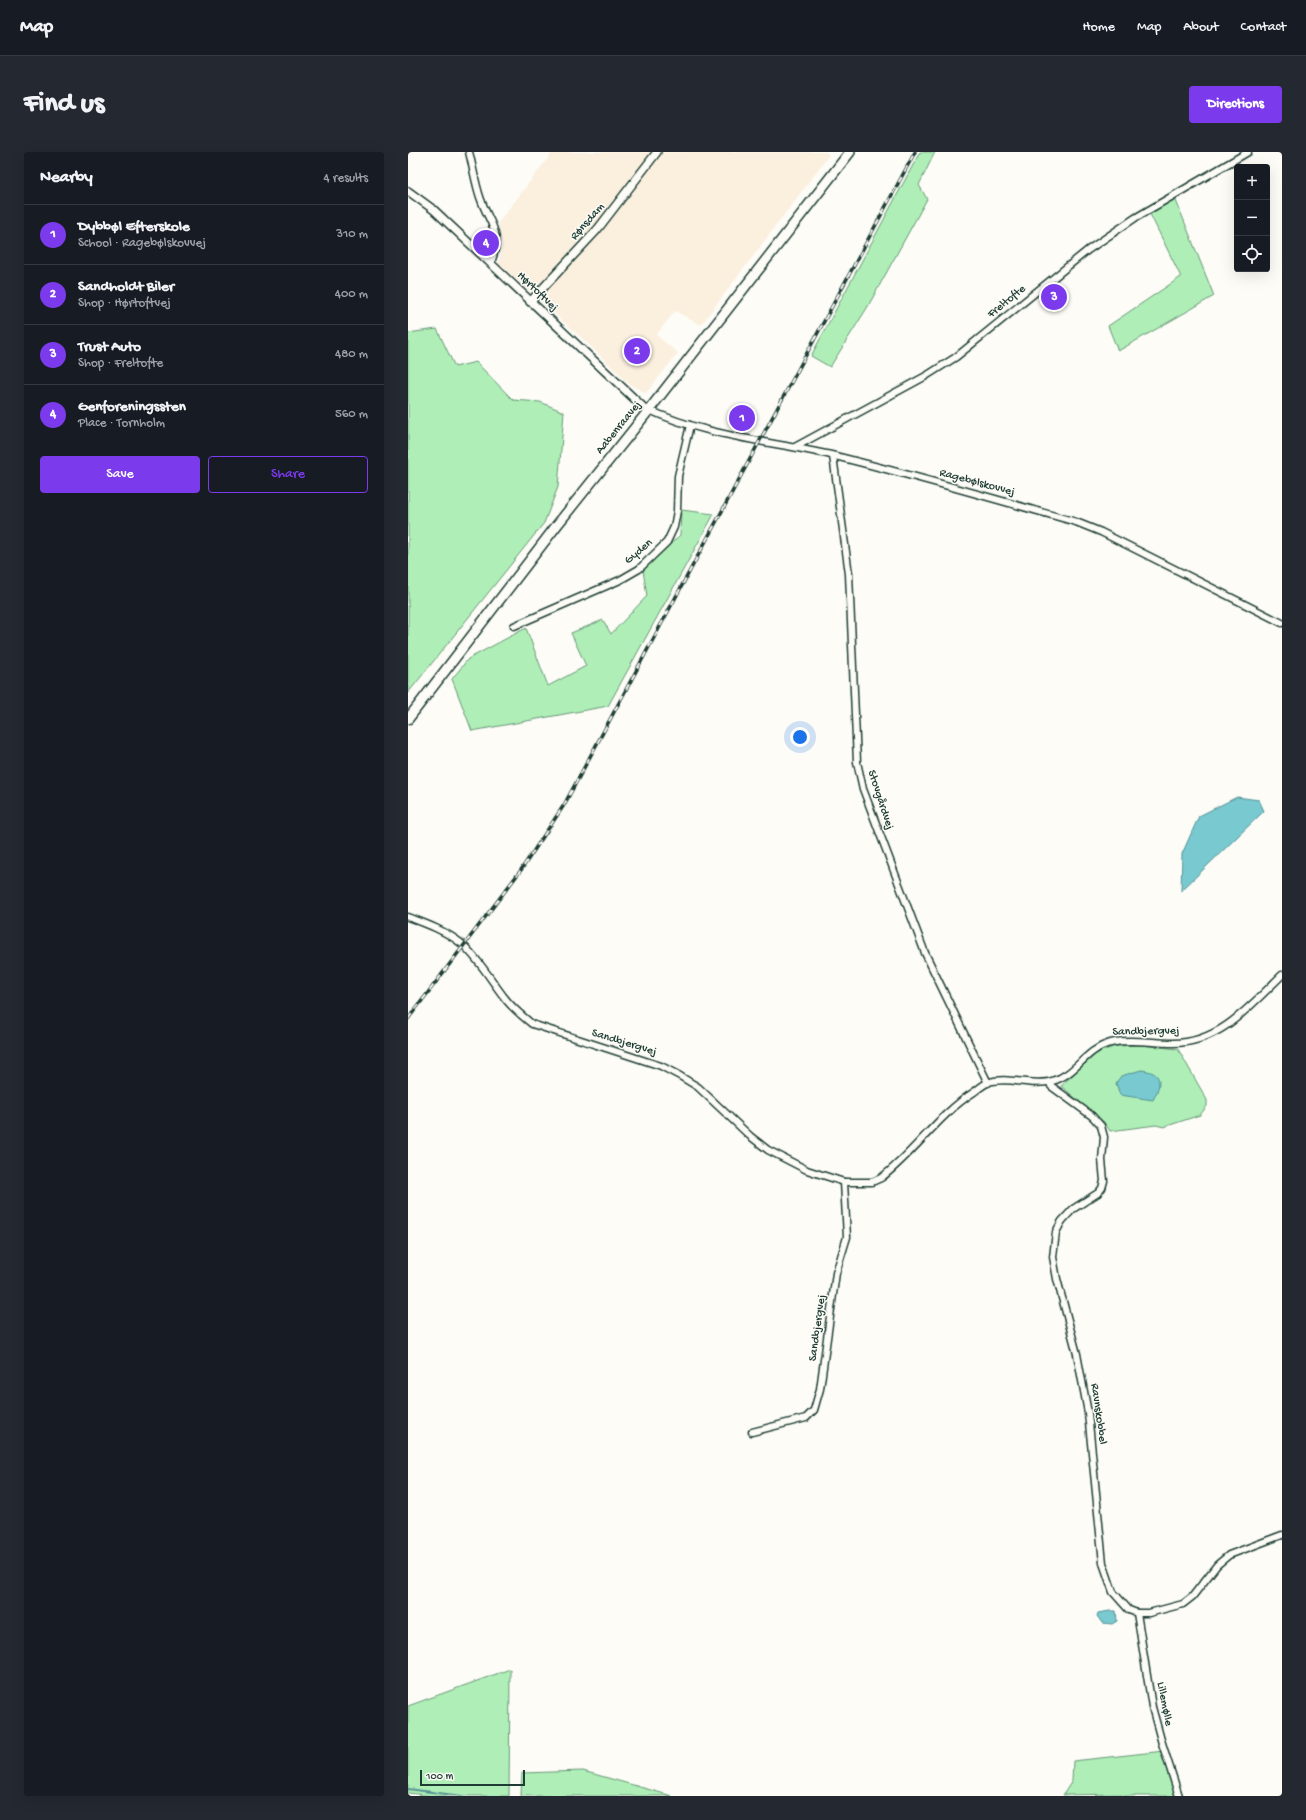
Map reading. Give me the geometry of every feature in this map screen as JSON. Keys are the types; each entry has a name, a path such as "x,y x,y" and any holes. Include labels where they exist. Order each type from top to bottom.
{"main road":[{"name":"Aabenraavej","path":"408,719 646,408 850,152"}],"street":[{"path":"469,152 480,197 496,231 496,249 491,263"},
{"name":"Rønsdam","path":"530,302 597,230 657,152"},
{"name":"Freltofte","path":"795,447 926,376 956,357 1088,250 1135,218 1248,152"},
{"name":"Hørtoftvej","path":"408,191 434,210 530,302 646,408"},
{"name":"Ragebølskovvej","path":"646,408 690,426 759,442 795,447 833,456 1076,522 1101,532 1282,623"},
{"name":"Gyden","path":"514,626 620,580 639,569 667,542 674,527 677,511 678,476 690,426"},
{"name":"Stovgårdvej","path":"833,456 849,574 857,762 863,789 925,953 988,1082"},
{"name":"Sandbjergvej","path":"408,917 432,925 463,945 480,964 516,1012 532,1024 661,1066 698,1087 750,1136 768,1150 807,1170 844,1182 872,1182 881,1178 953,1107 988,1082"},
{"name":"Sandbjergvej","path":"1050,1082 1065,1074 1090,1052 1107,1044 1126,1042 1195,1042 1213,1035 1242,1014 1282,975"},
{"path":"988,1082 1002,1080 1050,1082"},
{"name":"Ravnskobbel","path":"1050,1082 1051,1086 1092,1116 1101,1126 1104,1137 1102,1160 1104,1181 1102,1188 1098,1193 1073,1209 1062,1221 1056,1232 1053,1257 1057,1279 1077,1354 1088,1413 1103,1563 1113,1592 1129,1610 1137,1613"},
{"name":"Sandbjergvej","path":"752,1432 806,1418 814,1410 820,1389 836,1273 847,1237 844,1182"},
{"path":"1137,1613 1149,1613 1183,1604 1192,1597 1217,1565 1229,1555 1244,1548 1282,1535"},
{"name":"Lillemølle","path":"1137,1613 1152,1707 1160,1740 1179,1796"}],"shaded area":[{"path":"553,152 826,152 829,155 701,325 675,311 656,335 678,353 646,393 629,384 585,341 498,263 502,252 498,223"}],"green space":[{"path":"920,152 935,152 919,185 927,199 867,308 830,367 811,356"},
{"path":"1175,198 1214,296 1118,351 1108,326 1181,277 1150,214"},
{"path":"437,329 455,367 476,362 513,400 540,402 564,412 558,487 544,523 408,693 408,333"},
{"path":"681,510 714,514 608,706 472,731 452,679 468,659 526,628 548,686 586,666 571,633 603,620 611,634 647,596 643,570 680,535"},
{"path":"1141,1045 1178,1049 1207,1100 1207,1106 1200,1115 1164,1127 1156,1125 1110,1131 1104,1122 1061,1086 1098,1052 1117,1046"},
{"path":"510,1669 509,1796 432,1796 408,1793 408,1706"},
{"path":"1164,1751 1178,1796 1122,1796 1121,1794 1063,1795 1072,1781 1073,1761"},
{"path":"583,1771 672,1796 521,1796 522,1773"}],"water":[{"path":"1237,797 1259,800 1264,811 1181,891 1182,854 1199,816"},
{"path":"1141,1070 1153,1073 1159,1079 1158,1088 1153,1100 1120,1095 1116,1083 1121,1076"},
{"path":"1116,1611 1117,1621 1112,1624 1102,1623 1097,1616 1098,1613"}],"waterway":[{"path":"408,1789 462,1796"}],"railway":[{"path":"408,1019 521,870 564,805 915,152"}],"place":[{"name":"Genforeningssten","path":"486,243"},
{"name":"Trust Auto","path":"1054,297"},
{"name":"Sandholdt Biler","path":"637,351"},
{"name":"Dybbøl Efterskole","path":"742,418"}]}
